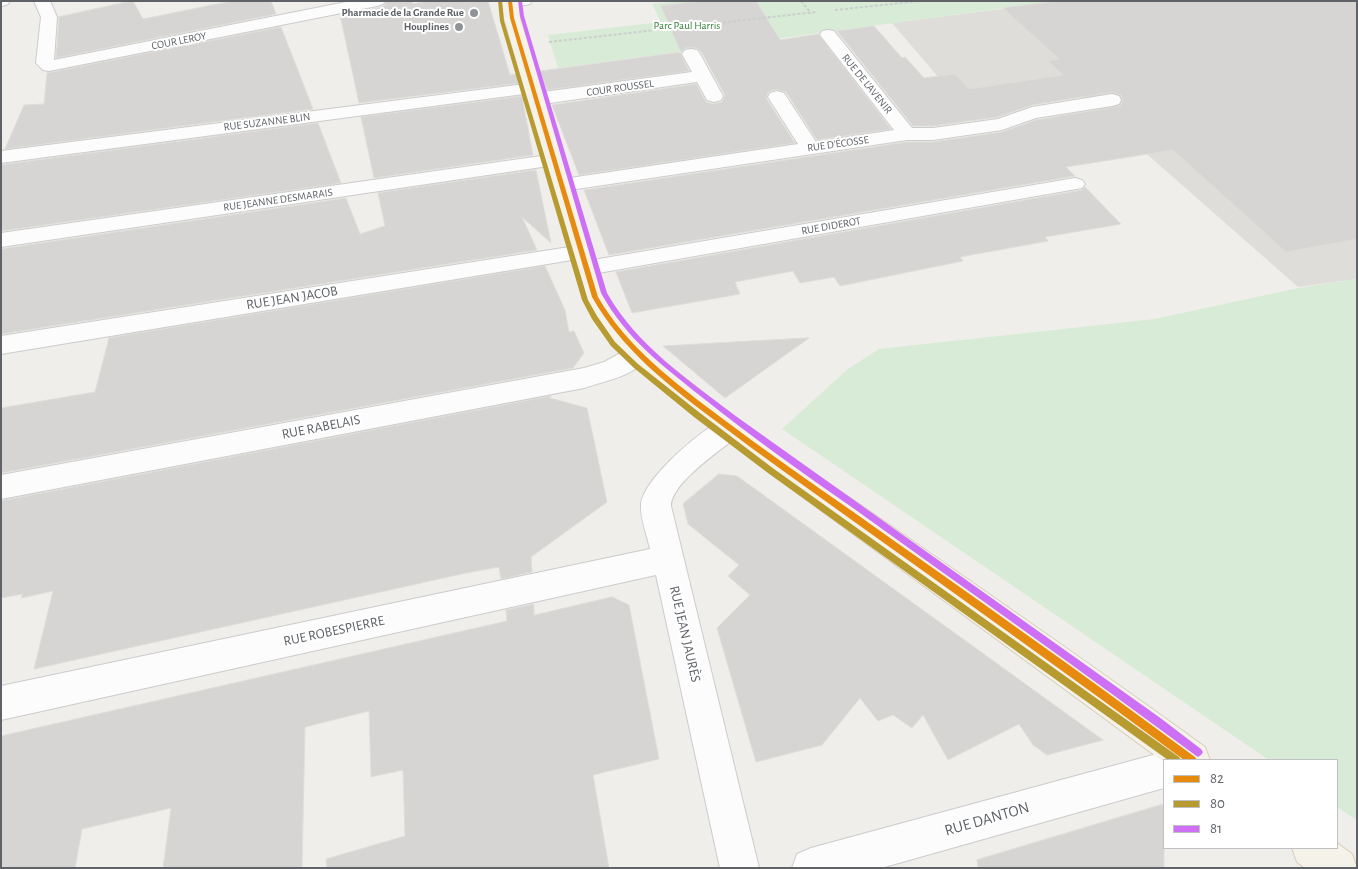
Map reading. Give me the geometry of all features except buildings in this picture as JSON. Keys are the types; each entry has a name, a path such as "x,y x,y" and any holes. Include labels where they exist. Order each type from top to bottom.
{"main road":[{"path":"515,2 512,18 584,260 601,312 618,335 637,355 729,428 1102,693 1191,759"},
{"path":"1312,849 1338,868"}],"street":[{"name":"COUR LEROY","path":"42,1 50,17 45,63 49,66 377,1"},
{"name":"RUE DE L'AVENIR","path":"828,35 907,134"},
{"path":"691,54 714,96"},
{"name":"COUR ROUSSEL","path":"535,94 703,76"},
{"name":"RUE SUZANNE BLIN","path":"1,157 535,94"},
{"path":"778,97 810,148"},
{"name":"RUE D'ÉCOSSE","path":"559,173 810,148 907,134 933,134 1002,124 1032,113 1112,100"},
{"name":"RUE JEANNE DESMARAIS","path":"1,240 559,173"},
{"name":"RUE DIDEROT","path":"584,260 1075,184"},
{"name":"RUE JEAN JACOB","path":"1,345 584,260"},
{"name":"RUE RABELAIS","path":"1,488 584,378 613,369 637,355"},
{"name":"RUE JEAN JAURÈS","path":"729,428 670,478 661,489 656,501 667,559 740,868"},
{"name":"RUE ROBESPIERRE","path":"1,703 667,559"},
{"name":"RUE DANTON","path":"811,868 1163,770"}],"path":[{"path":"801,1 811,13"},
{"path":"831,10 920,1"},
{"path":"521,46 821,12"}],"shaded area":[{"path":"1065,1 1357,1 1357,279 1298,287 1082,97 968,112 892,23"}],"green space":[{"name":"Parc Paul Harris","path":"681,1 1058,1 558,68 548,35 661,22 652,4"},
{"path":"1357,279 1357,820 1338,808 1338,759 1268,759 782,429 848,369 879,349 1155,319 1298,288"}],"transit line":[{"name":"82","path":"510,1 512,18 595,297 613,326 624,339 661,374 728,427 1191,759"},
{"name":"81","path":"520,1 522,16 604,293 612,308 632,334 669,367 755,434 1198,752"},
{"name":"80","path":"500,2 502,21 585,300 594,317 613,344 636,366 771,471 1175,759"}],"place":[{"name":"Pharmacie de la Grande Rue","path":"474,13"},
{"name":"Houplines","path":"459,27"}]}
